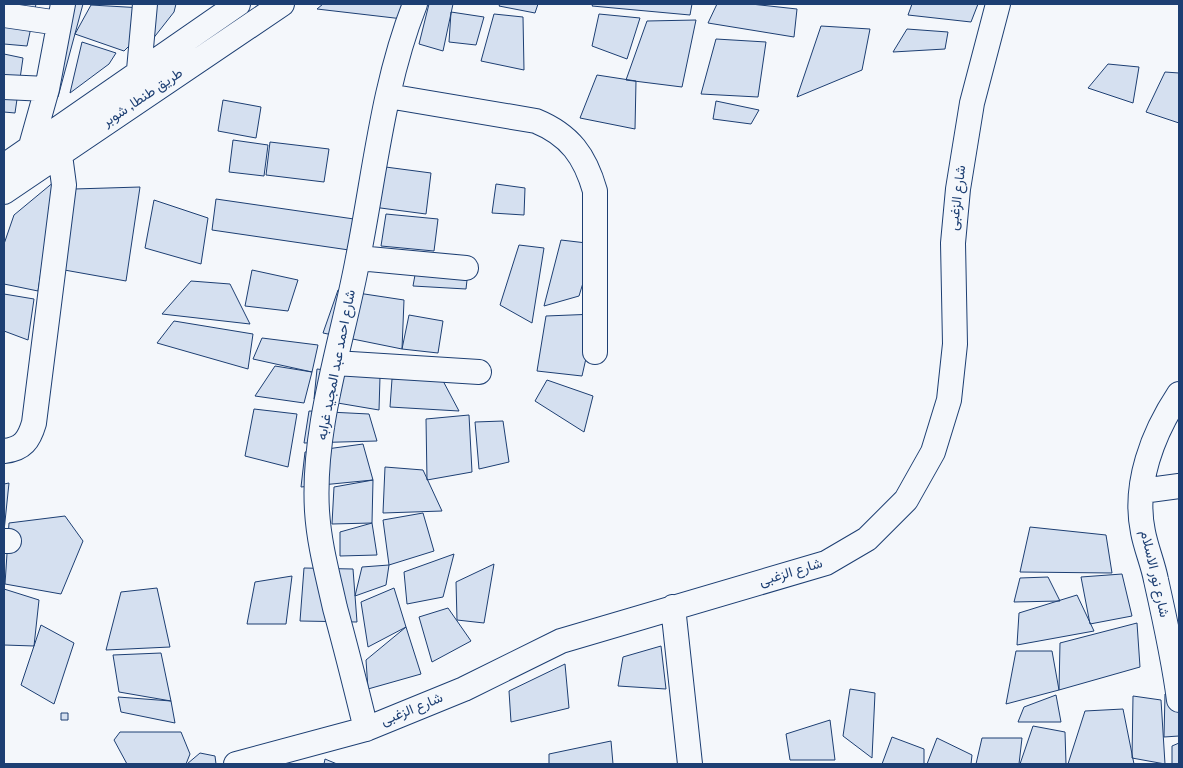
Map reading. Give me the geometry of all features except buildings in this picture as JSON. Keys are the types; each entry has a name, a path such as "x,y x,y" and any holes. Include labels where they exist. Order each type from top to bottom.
{"street":[{"path":"139,70 145,4"},
{"name":"طريق طنطا, شوبر","path":"4,192 46,145 139,70 238,4"},
{"name":"طريق طنطا, شوبر","path":"4,166 46,145 282,4"},
{"name":"شارع احمد عبد المجيد غرابه","path":"366,729 325,564 317,512 316,477 334,363 358,258 388,96 395,63 415,4"},
{"name":"شارع الزغبى","path":"236,764 366,729 464,689 561,641 826,563 868,539 906,500 933,452 949,400 955,344 953,243 958,189 972,103 998,4"},
{"path":"4,15 61,13 47,89 46,145 64,185 34,423 30,438 19,448 4,452"},
{"path":"4,87 47,89"},
{"path":"388,96 536,120 552,128 574,146 588,168 595,191 595,352"},
{"path":"358,258 466,268"},
{"path":"334,363 479,372"},
{"name":"شارع نور الاسلام","path":"1179,394 1155,437 1145,469 1142,491 1143,531 1168,632 1179,700"},
{"path":"1142,491 1179,486"},
{"path":"673,607 690,764"}]}
